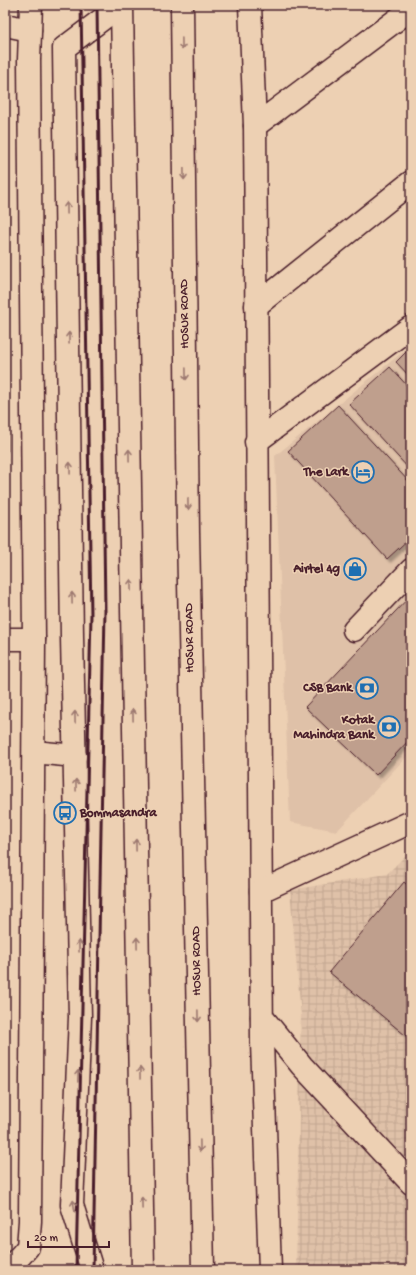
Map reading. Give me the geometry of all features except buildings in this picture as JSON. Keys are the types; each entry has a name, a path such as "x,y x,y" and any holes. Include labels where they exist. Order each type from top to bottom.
{"main road":[{"path":"8,1270 28,1247 30,1221 34,752 31,5"},
{"path":"92,1270 72,1205 80,1017 64,48 122,5"},
{"path":"122,5 143,1270"},
{"name":"HOSUR ROAD","path":"182,5 188,541 203,1270"},
{"path":"250,5 255,126 256,442 262,1016 270,1270"},
{"path":"255,126 411,9"},
{"path":"5,25 30,30"},
{"path":"256,306 411,182"},
{"path":"256,442 411,327"},
{"path":"354,630 411,570"},
{"path":"5,639 34,639"},
{"path":"34,752 75,756"},
{"path":"261,891 411,822"},
{"path":"262,1016 302,1066 411,1183"}],"shaded area":[{"path":"5,5 7,5 9,75 7,1215 5,1217"},
{"path":"5,130 9,130 8,451 5,451"},
{"path":"411,345 411,752 337,831 290,822 275,456"},
{"path":"411,850 411,1270 296,1270 301,1015 290,890 387,874"}],"railway":[{"path":"76,1270 91,615 81,5"},
{"path":"93,1270 105,610 97,5"}],"place":[{"name":"The Lark","path":"363,472"},
{"name":"Airtel 4g","path":"355,569"},
{"name":"CSB Bank","path":"367,688"},
{"name":"Kotak Mahindra Bank","path":"389,727"},
{"name":"Bommasandra","path":"65,813"}]}
